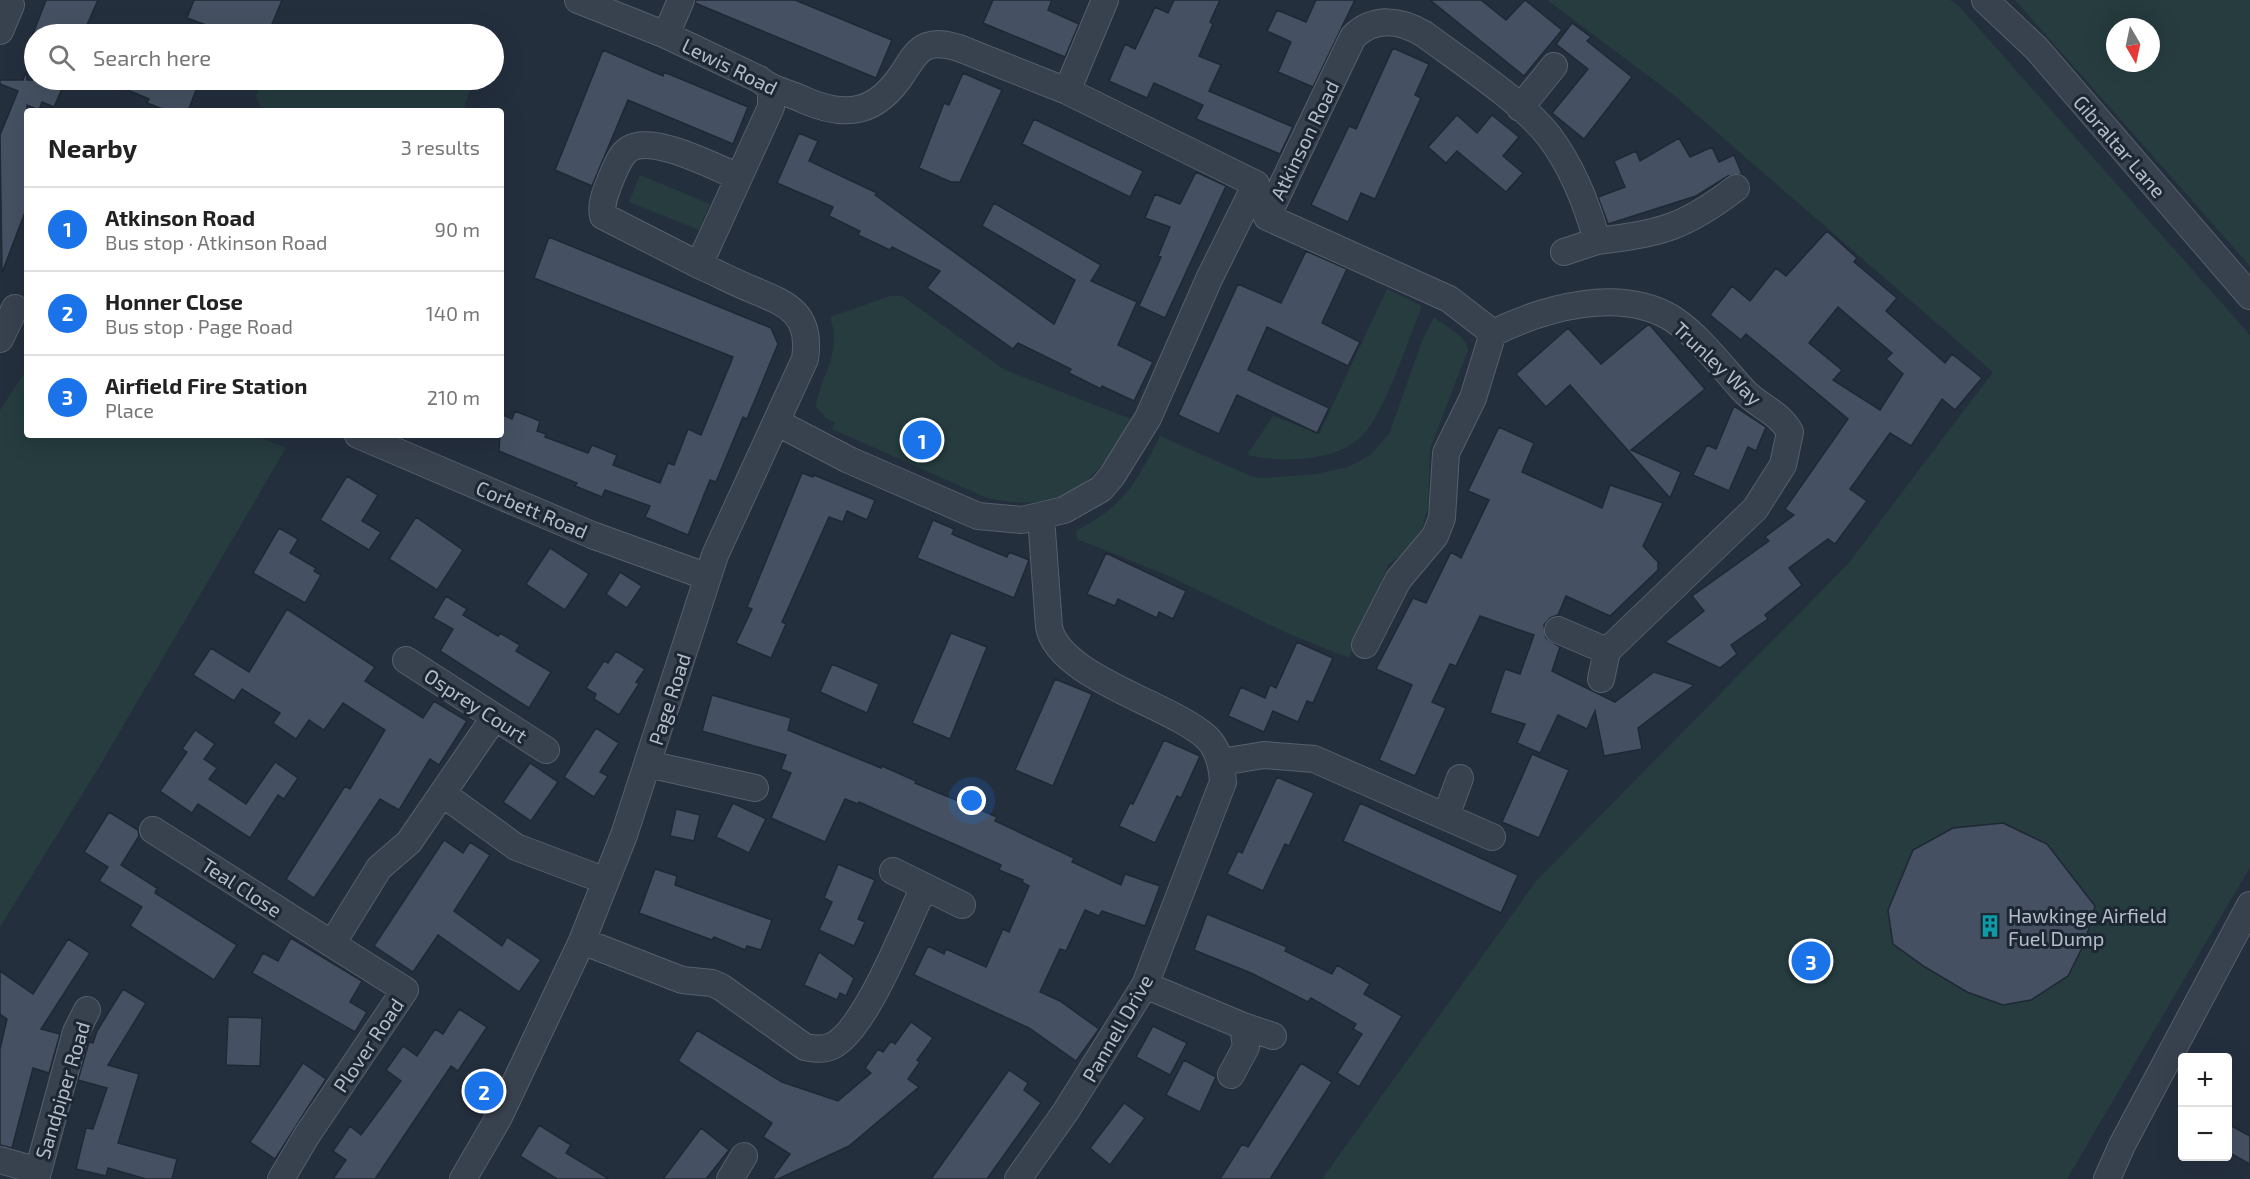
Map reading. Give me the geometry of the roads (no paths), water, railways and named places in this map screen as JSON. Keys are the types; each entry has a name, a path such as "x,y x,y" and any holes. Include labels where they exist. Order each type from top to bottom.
{"street":[{"name":"Lewis Road","path":"578,0 666,35 759,79 771,90 793,95 828,108 862,110 882,99 918,52 927,46 945,44 972,52 1067,91 1256,184"},
{"path":"666,35 681,0"},
{"path":"1067,91 1106,0"},
{"name":"Gibraltar Lane","path":"1985,0 2036,48 2250,296"},
{"path":"0,31 11,5"},
{"name":"Atkinson Road","path":"1267,216 1353,37 1366,26 1394,22 1411,26 1520,108 1555,145 1583,197 1597,241"},
{"path":"1520,108 1554,66"},
{"path":"699,265 771,107 771,90"},
{"name":"Page Road","path":"463,1179 499,1117 582,941 648,764 726,527 805,359 807,344 802,323 794,310 781,301 699,265 603,216 603,202 620,159 631,148 656,144 739,177"},
{"name":"Atkinson Road","path":"1256,184 1267,216"},
{"name":"Atkinson Road","path":"776,422 849,460 978,516 1008,520 1041,517 1075,505 1101,489 1112,476 1148,418 1209,279 1256,184"},
{"path":"1564,252 1597,241 1672,228 1707,210 1736,188"},
{"path":"1267,216 1449,299 1493,333 1473,398 1446,453 1442,518 1435,536 1398,580 1365,645"},
{"name":"Trunley Way","path":"1493,333 1518,320 1588,304 1610,303 1649,310 1672,319 1685,330 1746,393 1784,421 1790,432 1783,465 1755,510 1607,651"},
{"path":"0,339 14,308"},
{"name":"Corbett Road","path":"365,438 592,535 708,577"},
{"path":"1041,517 1049,627 1054,643 1067,658 1082,669 1176,717 1207,737 1221,762 1264,754 1314,759 1492,837"},
{"path":"1558,630 1607,651 1601,679"},
{"name":"Osprey Court","path":"406,660 546,750"},
{"path":"332,944 379,868 409,842 494,718"},
{"name":"Pannell Drive","path":"1018,1179 1073,1101 1145,985 1223,782 1221,762"},
{"path":"648,764 755,788"},
{"path":"1446,816 1460,778"},
{"path":"443,794 516,848 606,881"},
{"name":"Teal Close","path":"153,830 332,944"},
{"path":"894,871 962,905"},
{"path":"582,941 682,980 712,983 732,992 805,1047 818,1049 833,1045 848,1033 859,1018 881,978 924,887"},
{"path":"2107,1179 2122,1145 2250,905"},
{"name":"Plover Road","path":"281,1179 307,1135 405,990 332,944"},
{"path":"1145,985 1243,1026 1273,1036"},
{"name":"Sandpiper Road","path":"0,1160 37,1175 76,1032 87,1010"},
{"path":"1231,1075 1246,1047 1243,1026"},
{"path":"730,1179 744,1156"}],"place":[{"name":"Atkinson Road","path":"922,440"},
{"name":"Hawkinge Airfield Fuel Dump","path":"1990,926"},
{"name":"Airfield Fire Station","path":"1811,961"},
{"name":"Honner Close","path":"484,1091"}]}
